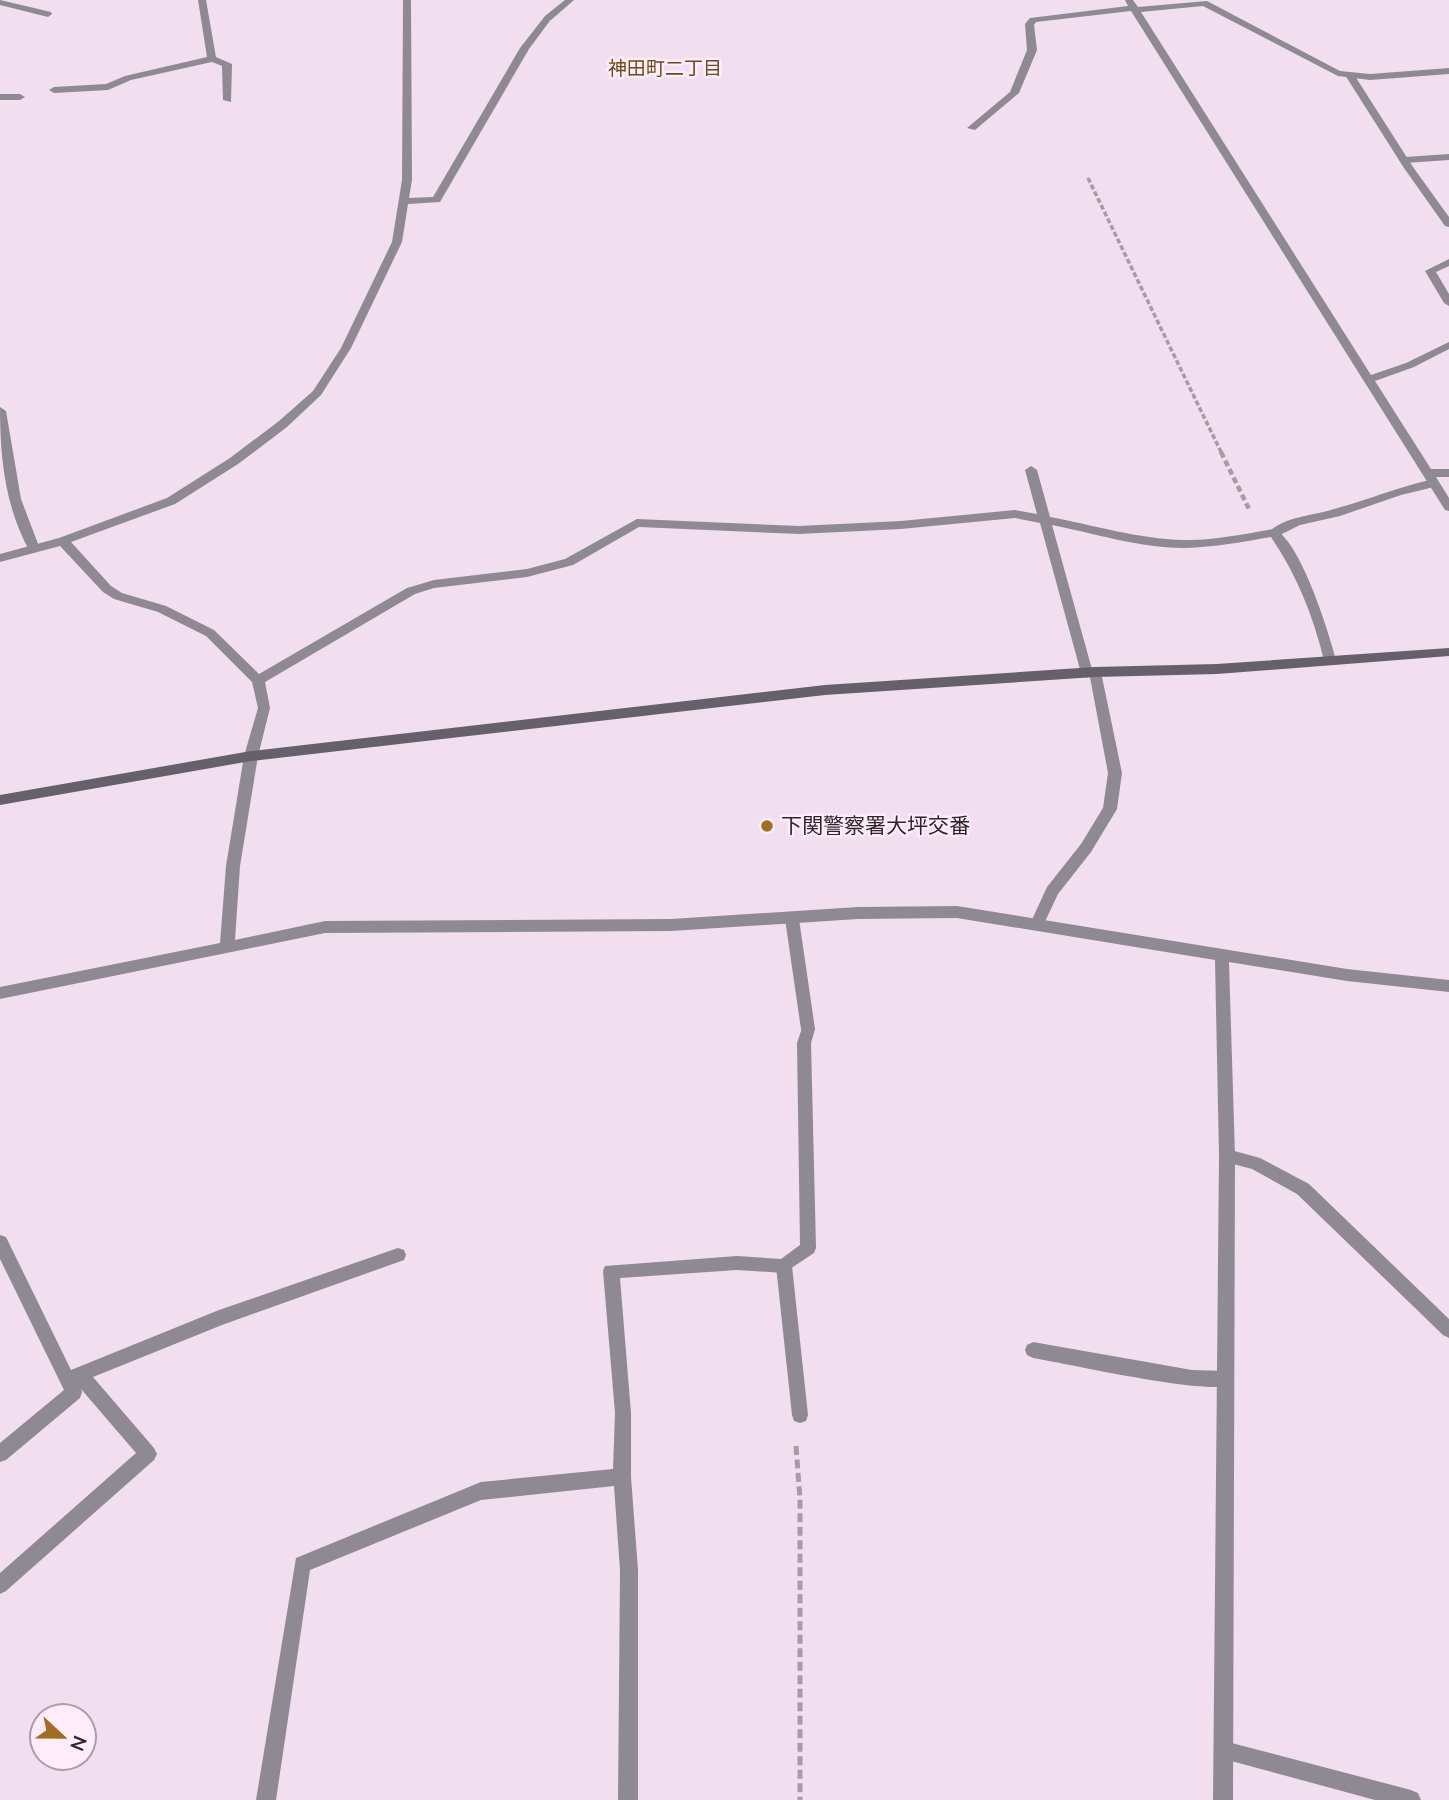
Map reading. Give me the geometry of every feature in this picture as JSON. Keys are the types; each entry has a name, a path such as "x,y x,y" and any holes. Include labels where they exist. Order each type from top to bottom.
{"street":[{"path":"202,0 212,59"},
{"path":"0,558 63,541 171,501 244,453 283,424 317,393 346,348 397,242 407,180 407,0"},
{"path":"404,201 436,200 525,48 548,18 570,0"},
{"path":"972,128 1014,93 1032,50 1029,24 1032,20 1132,6 1203,1 1338,73 1370,76 1449,71"},
{"path":"0,2 48,14"},
{"path":"1132,6 1449,507"},
{"path":"54,90 108,88 128,78 212,59 227,64 228,100"},
{"path":"1350,75 1449,224"},
{"path":"0,97 20,97"},
{"path":"1405,160 1449,157"},
{"path":"1449,262 1430,271 1449,303"},
{"path":"1369,379 1410,365 1449,345"},
{"path":"0,411 12,487 23,528 34,549"},
{"path":"1031,470 1091,672 1115,773 1112,799 1100,827 1052,891 1037,924"},
{"path":"258,680 411,591 434,584 527,573 569,562 637,523 799,530 914,524 1015,514 1183,544 1268,534 1286,525 1348,509 1449,473"},
{"path":"1268,534 1290,553 1320,619 1330,660"},
{"path":"63,541 107,589 118,596 162,609 210,633 258,680 264,708 251,756 233,866 227,947"},
{"path":"0,800 251,756 770,696 1091,672 1217,669 1449,652"},
{"path":"0,993 325,927 671,925 792,919 858,912 957,912 1347,975 1449,986"},
{"path":"628,1800 629,1570 622,1477 623,1413 611,1271 737,1263 784,1266 808,1248 804,1043 808,1029 792,919"},
{"path":"1222,956 1227,1156 1223,1800"},
{"path":"1227,1156 1255,1163 1303,1189 1449,1330"},
{"path":"0,1242 73,1378 148,1454 0,1585"},
{"path":"73,1378 219,1318 398,1255"},
{"path":"784,1266 800,1415"},
{"path":"1033,1350 1192,1378 1226,1379"},
{"path":"0,1454 74,1392 73,1378"},
{"path":"267,1800 302,1564 481,1491 622,1477"},
{"path":"1224,1750 1411,1800"}],"path":[{"path":"1088,178 1268,534"},
{"path":"800,1415 794,1427 800,1499 800,1800"}],"place":[{"name":"下関警察署大坪交番","path":"767,826"}],"district":[{"name":"神田町二丁目","path":"665,68"}]}
